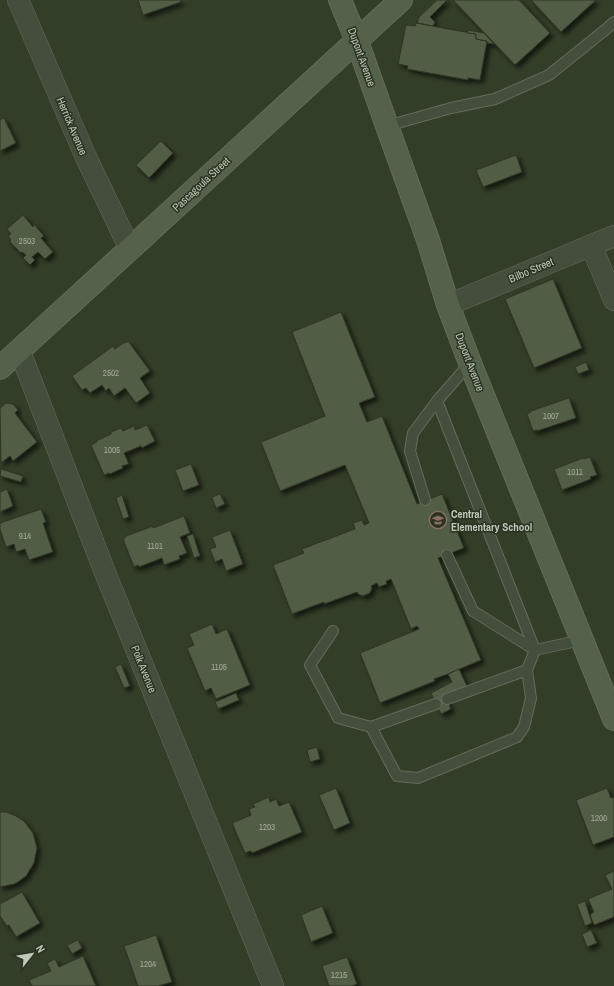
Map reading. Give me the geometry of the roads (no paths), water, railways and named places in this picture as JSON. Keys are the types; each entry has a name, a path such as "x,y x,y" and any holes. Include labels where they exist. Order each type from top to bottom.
{"street":[{"name":"Herrick Avenue","path":"18,0 85,155 130,250"},
{"name":"Dupont Avenue","path":"340,0 357,41 428,240 448,305 470,363 614,719"},
{"name":"Pascagoula Street","path":"0,368 401,0"},
{"name":"Bilbo Street","path":"448,305 614,236"},
{"path":"589,246 594,252 614,300"},
{"name":"Polk Avenue","path":"18,351 22,357 104,570 273,986"}],"lane":[{"path":"387,126 451,108 495,99 549,75 614,22"},
{"path":"425,500 410,451 413,433 437,401 470,363"},
{"path":"371,727 397,776 418,778 517,737 524,727 531,698 528,670 535,650 437,401"},
{"path":"447,555 473,610 535,650 582,640"},
{"path":"333,631 310,665 338,718 371,727 436,704"},
{"path":"447,699 528,670"}],"place":[{"name":"Central Elementary School","path":"438,520"}]}
